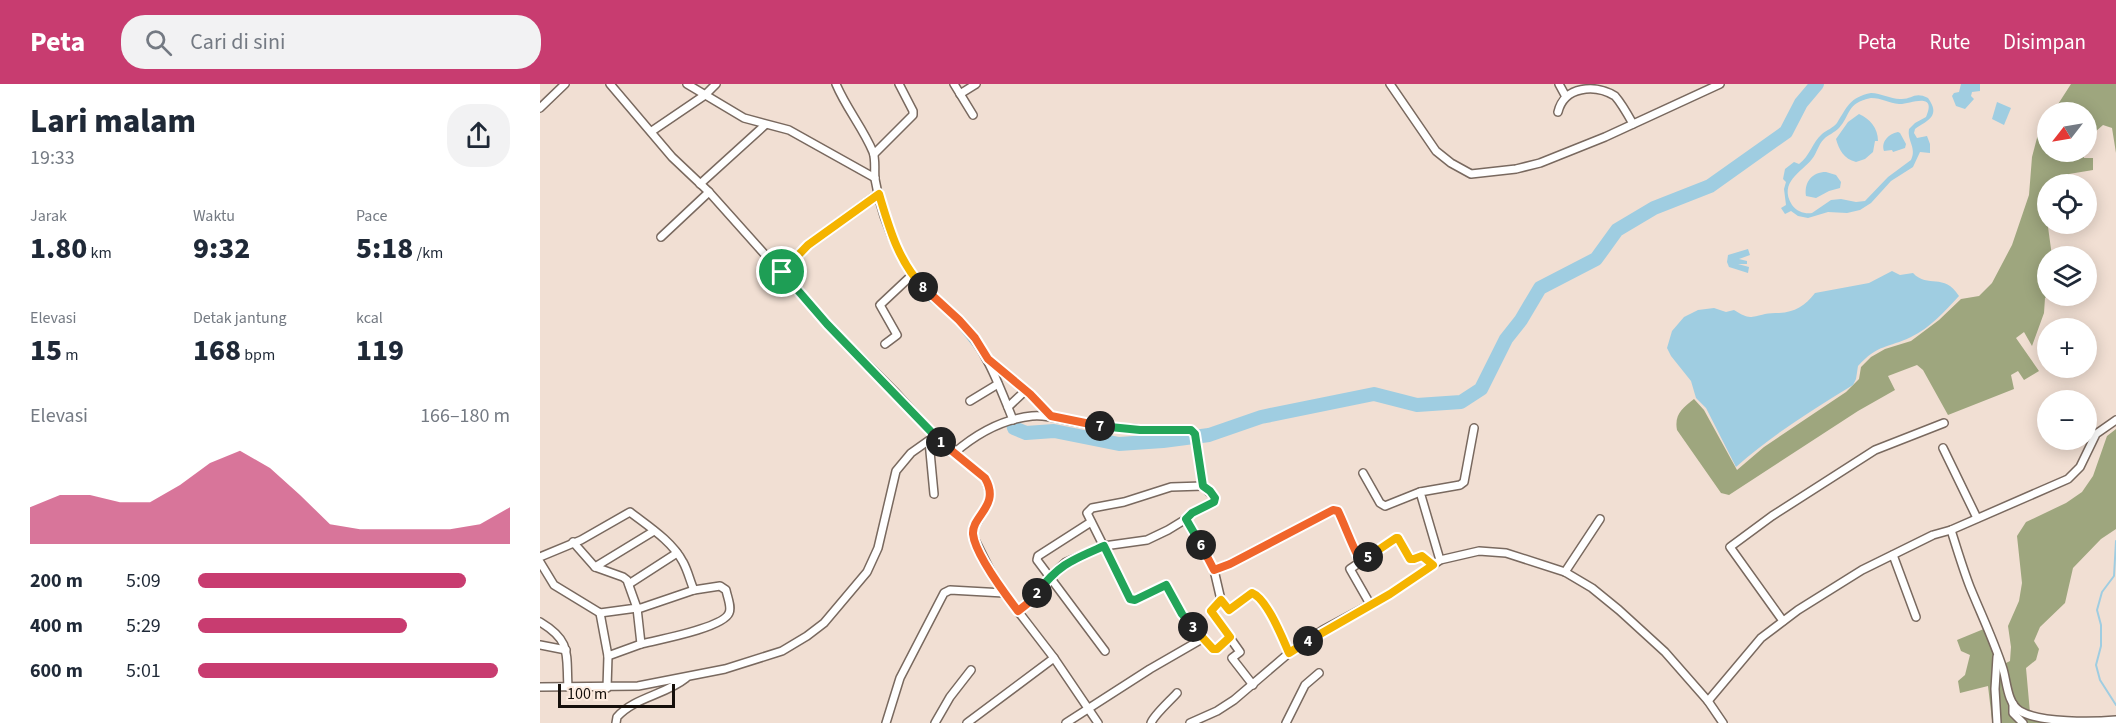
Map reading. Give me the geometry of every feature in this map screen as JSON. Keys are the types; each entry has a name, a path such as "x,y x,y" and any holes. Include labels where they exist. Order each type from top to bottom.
{"street":[{"path":"540,108 565,84"},
{"path":"610,84 672,156 709,192 827,324 896,393 932,439 985,478 990,493 988,502 973,530 974,538 1004,593 1054,658 1098,723"},
{"path":"687,84 744,118 789,130 875,178"},
{"path":"652,131 705,95 716,84"},
{"path":"836,84 874,154 875,178 890,231 912,275 975,338 988,359 1013,420"},
{"path":"874,154 913,115 899,84"},
{"path":"954,84 973,115"},
{"path":"960,94 976,84"},
{"path":"1390,84 1436,151 1471,174 1516,169 1540,163 1720,84"},
{"path":"1559,84 1566,95"},
{"path":"1558,112 1561,101 1566,95 1577,88 1590,86 1609,92 1622,105 1633,124"},
{"path":"700,184 765,125"},
{"path":"661,237 709,192"},
{"path":"782,272 808,245 879,194"},
{"path":"885,344 897,335 880,305 912,275"},
{"path":"988,359 1026,390 1051,416"},
{"path":"970,401 998,384"},
{"path":"1008,408 1026,390"},
{"path":"954,453 973,437 992,427 1031,416 1051,416 1102,426 1140,430 1191,430 1195,434 1203,486"},
{"path":"1708,701 1761,638 1783,621 1862,570 1933,535 1951,530 2068,479 2080,467 2096,434 2116,420"},
{"path":"1783,621 1731,547 1772,516 1875,450 1944,423"},
{"path":"1363,473 1384,506 1420,492 1460,485 1464,482 1474,428"},
{"path":"932,439 934,494"},
{"path":"540,687 638,686 725,669 782,651 807,636 824,623 867,572 878,548 896,471 910,453 932,439"},
{"path":"1943,448 1977,518"},
{"path":"1018,611 1032,600 1049,578 1066,562 1104,546 1147,540 1215,500 1210,491 1203,486 1171,487 1124,502 1092,508 1087,513 1091,522 1104,546 1130,599 1135,600 1166,585 1182,614 1213,649 1217,649 1230,637"},
{"path":"1420,492 1440,560"},
{"path":"1214,570 1230,564 1333,510 1338,511 1347,529 1350,543 1361,562"},
{"path":"540,557 628,512 654,531 677,553 694,590"},
{"path":"1186,519 1214,570 1221,600 1229,610 1252,593 1257,595 1269,613 1289,653"},
{"path":"1565,572 1600,519"},
{"path":"1091,522 1038,556 1037,560 1105,651"},
{"path":"1951,530 1965,573 1997,653 2013,704 2013,713 2023,723"},
{"path":"595,567 654,531"},
{"path":"1370,604 1350,569 1396,538 1410,559 1422,556 1433,565"},
{"path":"573,542 595,567 623,577 629,584 637,608 640,644"},
{"path":"1195,722 1217,711 1253,685 1289,653 1323,630 1370,604 1440,560 1479,551 1506,553 1565,572 1592,588 1665,651 1724,723"},
{"path":"629,584 677,553"},
{"path":"1893,555 1916,617"},
{"path":"540,562 554,585 600,614 637,608 694,590 723,587 730,609 725,619 704,629 640,644 608,656"},
{"path":"886,723 900,678 944,593 950,590 1004,593"},
{"path":"1221,600 1211,611 1240,652 1232,658 1253,685"},
{"path":"600,614 608,656 608,688"},
{"path":"540,622 555,631 566,650 568,687"},
{"path":"1066,723 1202,639"},
{"path":"540,645 566,650"},
{"path":"1997,653 1995,689 1997,723"},
{"path":"967,723 1054,658"},
{"path":"935,723 950,697 971,670"},
{"path":"1286,723 1305,684 1319,673"},
{"path":"616,723 616,717 624,708 676,686 688,676"},
{"path":"1151,723 1152,719 1177,693"},
{"path":"2013,704 2020,712 2044,718 2068,721 2114,720"}],"green space":[{"path":"2071,84 2116,84 2116,153 2112,128 2103,125 2097,130 2097,102 2059,102"},
{"path":"2037,138 2037,162 2093,162 2093,170 2069,174 2037,174 2037,234 2049,234 2051,246 2037,246 2037,306 2044,306 2044,313 2042,318 2037,318 2037,332 2032,346 2024,332 2016,338 2037,368 2037,372 2024,380 2018,371 2011,375 2014,389 1948,415 1923,370 1917,365 1888,376 1895,390 1858,411 1729,495 1721,493 1677,430 1678,416 1683,409 1694,399 1704,410 1737,470 1764,447 1846,392 1859,379 1861,367 1871,357 1885,349 1911,341 1939,320 1961,299 1979,296 1992,283 2012,245 2029,195 2032,157"},
{"path":"2116,429 2116,529 2101,539 2073,568 2065,603 2040,627 2034,641 2039,649 2036,660 2026,668 2030,713 2057,723 1995,723 1992,720 1988,686 1960,693 1958,681 1965,675 1970,655 1961,651 1957,640 1991,626 2004,664 2010,661 2008,626 2019,601 2022,583 2017,536 2026,522 2066,503 2082,492 2093,476 2107,436"}],"water":[{"path":"1961,84 1980,84 1980,91 1972,92 1971,96 1974,99 1965,109 1956,106 1952,96 1959,92"},
{"path":"1875,93 1904,99 1919,95 1928,98 1932,104 1933,113 1928,120 1915,129 1914,133 1917,138 1927,136 1930,153 1920,152 1913,167 1891,181 1871,203 1860,210 1847,213 1828,212 1808,218 1798,216 1791,211 1785,214 1781,208 1786,205 1784,189 1786,182 1783,179 1785,169 1794,162 1799,164 1803,161 1822,134 1835,125 1854,100","holes":["1875,98 1899,104 1920,101 1928,104 1926,117 1909,129 1913,152 1911,160 1888,177 1865,201 1831,200 1812,213 1804,213 1796,209 1788,197 1793,178 1812,159 1824,139 1839,128 1853,106 1863,100"]},
{"path":"1997,102 2011,108 2004,125 1992,119"},
{"path":"1859,114 1873,124 1878,141 1875,141 1873,152 1865,159 1856,162 1843,154 1836,139 1848,122"},
{"path":"1898,132 1906,144 1905,148 1893,152 1892,150 1884,151 1886,139"},
{"path":"1821,172 1836,175 1841,182 1840,188 1816,198 1806,196 1806,186 1810,179"},
{"path":"1748,249 1750,255 1739,259 1747,261 1747,264 1738,264 1749,267 1748,273 1729,267 1728,255"},
{"path":"1892,271 1900,275 1913,273 1924,280 1942,282 1959,296 1925,329 1871,354 1858,366 1853,385 1807,413 1736,467 1706,408 1696,398 1691,381 1667,348 1672,331 1684,317 1698,310 1714,308 1726,312 1734,310 1749,317 1790,311 1799,307 1815,293 1869,283"}],"waterway":[{"path":"1013,424 1014,428 1026,433 1054,431 1119,444 1209,435 1261,417 1374,394 1417,405 1461,402 1481,389 1506,339 1521,320 1540,288 1596,259 1617,230 1654,208 1710,186 1786,132 1801,103 1817,84"},
{"path":"918,288 930,301 950,316 980,354"},
{"path":"2116,541 2114,576 2102,592 2097,610 2101,625 2101,646 2096,665 2100,680 2116,705"}],"route":[{"path":"879,194 890,231 912,275 930,295 959,320 975,338 988,359 1030,394 1051,416 1079,423 1140,430 1191,430 1195,434 1203,486 1210,491 1215,500 1186,519 1214,570 1230,564 1333,510 1338,511 1347,529 1350,543 1361,562 1398,538 1410,559 1422,556 1433,565 1390,594 1323,630 1289,653 1269,613 1254,593 1229,610 1221,600 1211,611 1230,637 1220,647 1213,649 1182,614 1168,586 1164,585 1135,600 1130,599 1104,546 1066,562 1049,578 1032,600 1018,611 992,574 974,538 973,530 988,502 990,493 985,478 934,436 896,393 827,324 782,272 808,245 879,194"}]}
